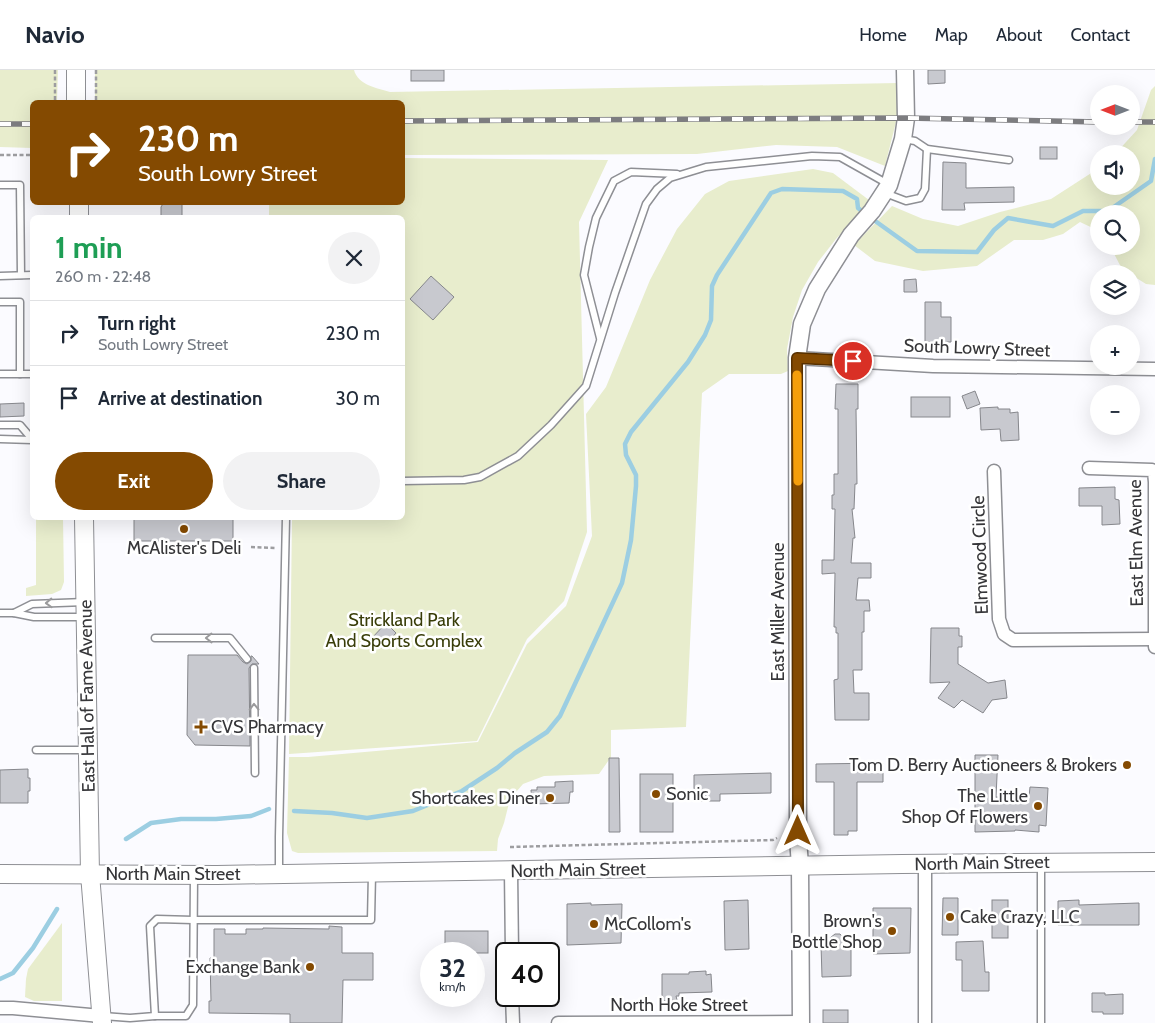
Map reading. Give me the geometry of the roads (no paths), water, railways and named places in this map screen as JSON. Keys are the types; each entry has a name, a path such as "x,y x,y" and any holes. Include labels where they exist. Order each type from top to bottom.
{"main road":[{"path":"76,70 76,100"},
{"name":"East Hall of Fame Avenue","path":"84,520 90,874 102,1019"},
{"name":"North Main Street","path":"0,874 194,875 1041,862 1155,862"}],"street":[{"name":"East Miller Avenue","path":"801,1023 800,866 798,838 797,358 802,324 817,289 851,235 872,211 887,189 903,139 906,118 905,70"},
{"name":"South Lowry Street","path":"797,358 933,366 1155,370"},
{"name":"East Elm Avenue","path":"1089,468 1154,471 1155,648"},
{"name":"Elmwood Circle","path":"994,471 999,620 1004,634 1013,640 1155,639"},
{"path":"924,1023 925,864"},
{"path":"511,871 512,942"},
{"path":"512,1007 513,1023"},
{"path":"0,1008 102,1019"},
{"name":"North Hoke Street","path":"558,1023 801,1023"}],"lane":[{"path":"903,139 915,141 927,149 1009,160"},
{"path":"405,481 464,480 480,477 518,456 551,425 586,386 646,204 657,189 670,178 706,167 812,156 840,157 906,201 920,198 925,189 927,149"},
{"path":"600,340 584,275 596,218 614,181 630,172 683,174"},
{"path":"0,185 20,185 21,275"},
{"path":"0,276 30,275"},
{"path":"0,302 20,302 20,374"},
{"path":"0,374 30,374"},
{"path":"0,425 20,425 30,438"},
{"path":"0,439 30,440"},
{"path":"280,874 279,837 286,520"},
{"path":"14,613 32,604 86,610"},
{"path":"0,613 14,613 34,617 86,610"},
{"path":"155,638 230,638 247,659"},
{"path":"254,668 255,773"},
{"path":"36,750 88,750"},
{"path":"1041,862 1041,1023"},
{"path":"155,1016 150,926 157,919 371,920 372,873"},
{"path":"102,1019 186,1016 193,1006 194,875"}],"waterway":[{"path":"871,218 917,251 977,252 994,230 1008,218 1053,226 1083,211 1108,211 1151,181 1155,159"},
{"path":"294,811 332,813 367,818 413,811 462,791 547,732 560,716 622,583 631,540 636,486 636,475 626,455 625,444 631,432 688,362 705,335 711,320 712,286 717,275 771,193 782,189 843,191 857,199 858,208 864,213"},
{"path":"126,839 151,823 181,819 251,816 269,809"},
{"path":"0,979 13,973 33,948 57,909"}],"railway":[{"path":"405,121 906,118 1090,122"},
{"path":"1140,122 1155,122"},
{"path":"0,124 30,124"}],"place":[{"name":"McAlister's Deli","path":"184,529"},
{"name":"CVS Pharmacy","path":"201,727"},
{"name":"Tom D. Berry Auctioneers & Brokers","path":"1127,765"},
{"name":"Sonic","path":"656,794"},
{"name":"Shortcakes Diner","path":"550,798"},
{"name":"The Little Shop Of Flowers","path":"1038,806"},
{"name":"Cake Crazy, LLC","path":"950,917"},
{"name":"McCollom's","path":"594,924"},
{"name":"Brown's Bottle Shop","path":"892,931"},
{"name":"Exchange Bank","path":"310,967"}],"park label":[{"name":"Strickland Park And Sports Complex","path":"404,630"}]}
